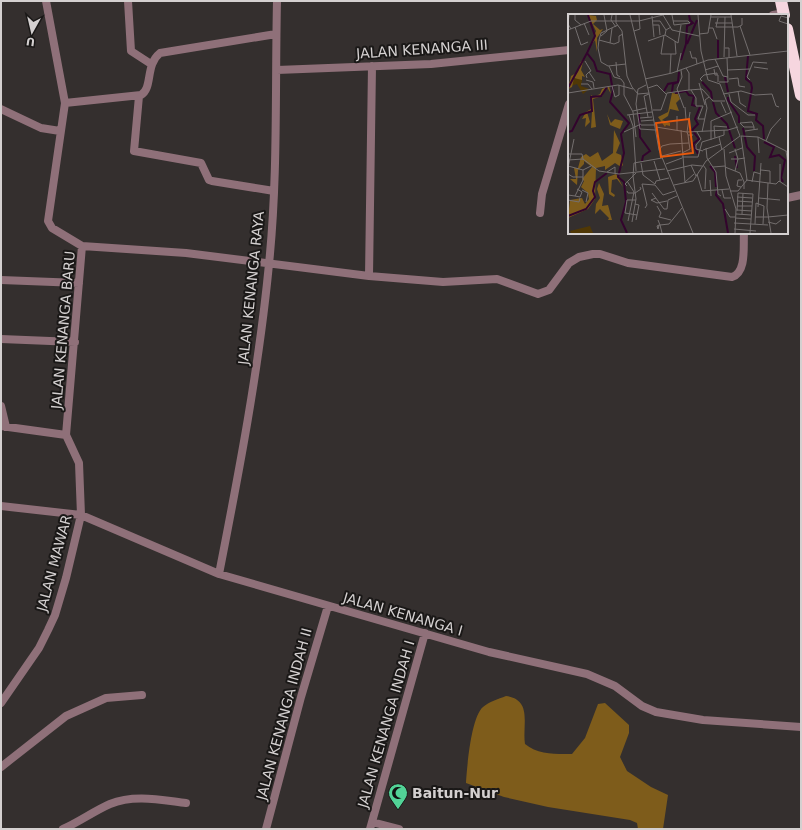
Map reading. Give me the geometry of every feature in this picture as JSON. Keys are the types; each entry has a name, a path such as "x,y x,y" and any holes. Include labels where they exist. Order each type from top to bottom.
{"highway":[{"path":"780,14 781,1"},
{"path":"788,34 801,95"}],"street":[{"path":"46,1 65,103 48,224 82,246"},
{"path":"128,1 132,51 151,64"},
{"name":"JALAN KENANGA RAYA","path":"219,574 255,376 269,264 274,191 277,1"},
{"path":"65,103 139,96 146,91 151,64 160,53 276,34"},
{"name":"JALAN KENANGA III","path":"277,70 431,64 568,50"},
{"path":"369,276 372,66"},
{"path":"139,96 134,151 201,163 209,180 212,181 274,191"},
{"path":"540,213 542,194 568,107"},
{"path":"1,109 41,128 60,131"},
{"path":"788,198 801,195"},
{"name":"JALAN KENANGA BARU","path":"66,435 82,246 186,253 369,276 443,282 497,279 538,294 548,290 569,263 579,257 593,254 600,254 628,263 732,277 742,268 744,234"},
{"path":"1,280 79,283"},
{"path":"1,339 75,342"},
{"path":"1,406 4,426 66,435"},
{"name":"JALAN MAWAR","path":"1,703 39,648 55,615 81,515 79,463 66,435"},
{"name":"JALAN KENANGA I","path":"1,506 81,515 219,574 328,606 531,662 587,674 615,686 642,706 663,714 703,720 801,727"},
{"name":"JALAN KENANGA INDAH II","path":"266,829 301,697 328,606"},
{"name":"JALAN KENANGA INDAH I","path":"400,829 371,826 425,633"},
{"path":"1,767 66,716 106,698 142,695"},
{"path":"63,829 76,826 110,804 122,801 153,799 186,803"}],"shaded area":[{"path":"506,696 514,698 523,708 525,722 525,744 530,748 541,752 554,754 572,754 585,738 598,704 605,703 629,725 629,733 620,757 627,771 651,787 668,795 663,829 638,829 637,823 630,820 548,807 504,797 466,783 470,743 475,721 479,712 488,704"}],"place":[{"name":"Baitun-Nur","path":"398,810"}]}
